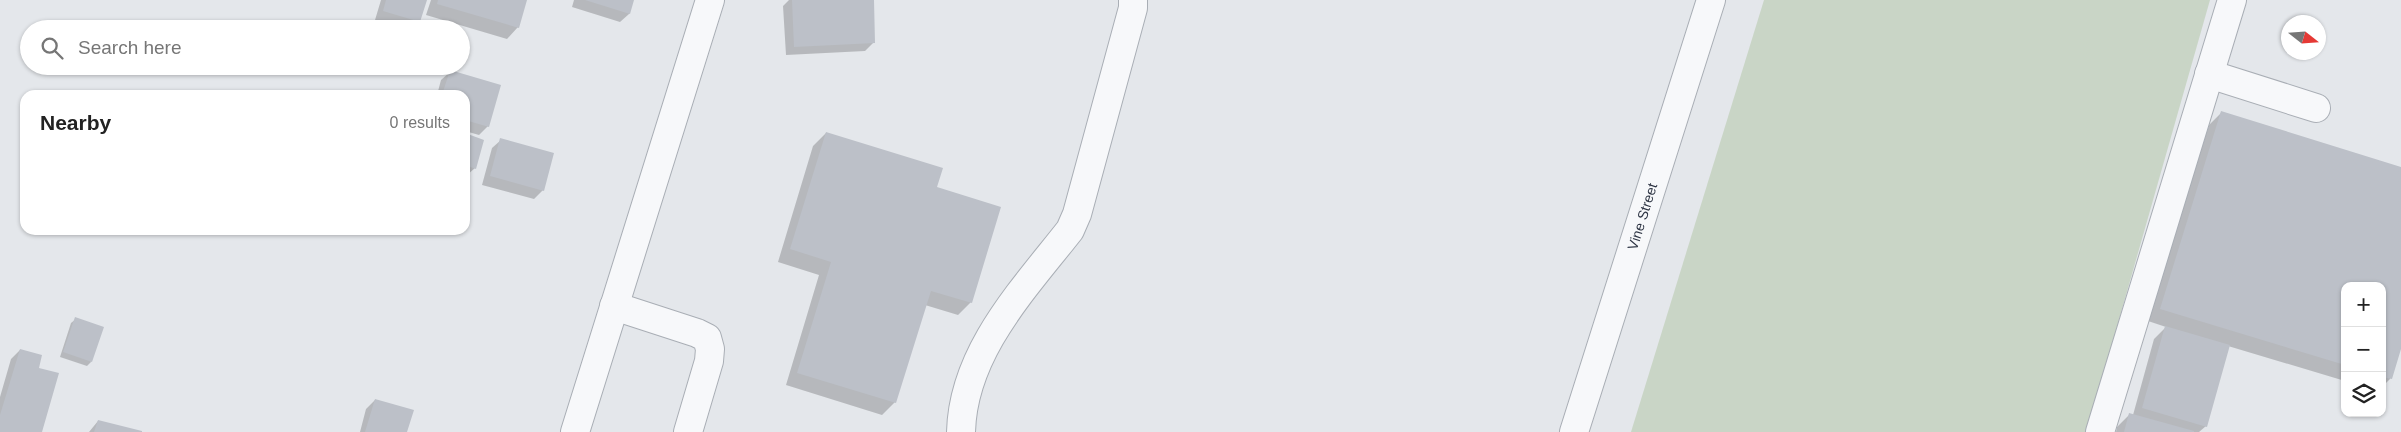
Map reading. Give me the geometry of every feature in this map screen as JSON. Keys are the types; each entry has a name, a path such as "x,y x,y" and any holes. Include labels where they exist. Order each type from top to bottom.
{"street":[{"path":"575,432 710,0"},
{"path":"961,432 965,396 979,358 998,324 1070,230 1077,214 1133,8 1133,0"},
{"name":"Vine Street","path":"1574,432 1711,0"},
{"path":"2100,432 2232,0"},
{"path":"2209,74 2316,108"},
{"path":"614,306 697,332 707,338 710,349 709,361 688,432"}],"green space":[{"path":"1764,0 2210,0 2087,432 1631,432"}],"building":[{"path":"386,0 427,0 421,20 413,20 383,11"},
{"path":"438,0 527,0 519,28 437,4"},
{"path":"585,0 634,0 630,14"},
{"path":"792,0 874,0 875,43 794,47"},
{"path":"448,75 467,75 501,85 489,127 470,121 470,90 444,90"},
{"path":"2221,111 2401,167 2401,349 2392,379 2386,378 2386,282 2341,282 2341,364 2160,309"},
{"path":"826,132 943,168 937,187 1001,207 972,303 931,291 896,403 797,373 831,262 790,249"},
{"path":"470,135 484,140 476,169 470,167"},
{"path":"500,138 554,153 544,191 490,176"},
{"path":"75,317 104,327 92,362 63,352"},
{"path":"2165,326 2230,345 2207,427 2142,408"},
{"path":"20,349 42,355 39,368 59,373 42,432 0,432 0,415"},
{"path":"375,399 414,410 407,432 365,432"},
{"path":"2129,413 2194,431 2194,432 2124,432"},
{"path":"98,420 142,431 142,432 94,432"}]}
